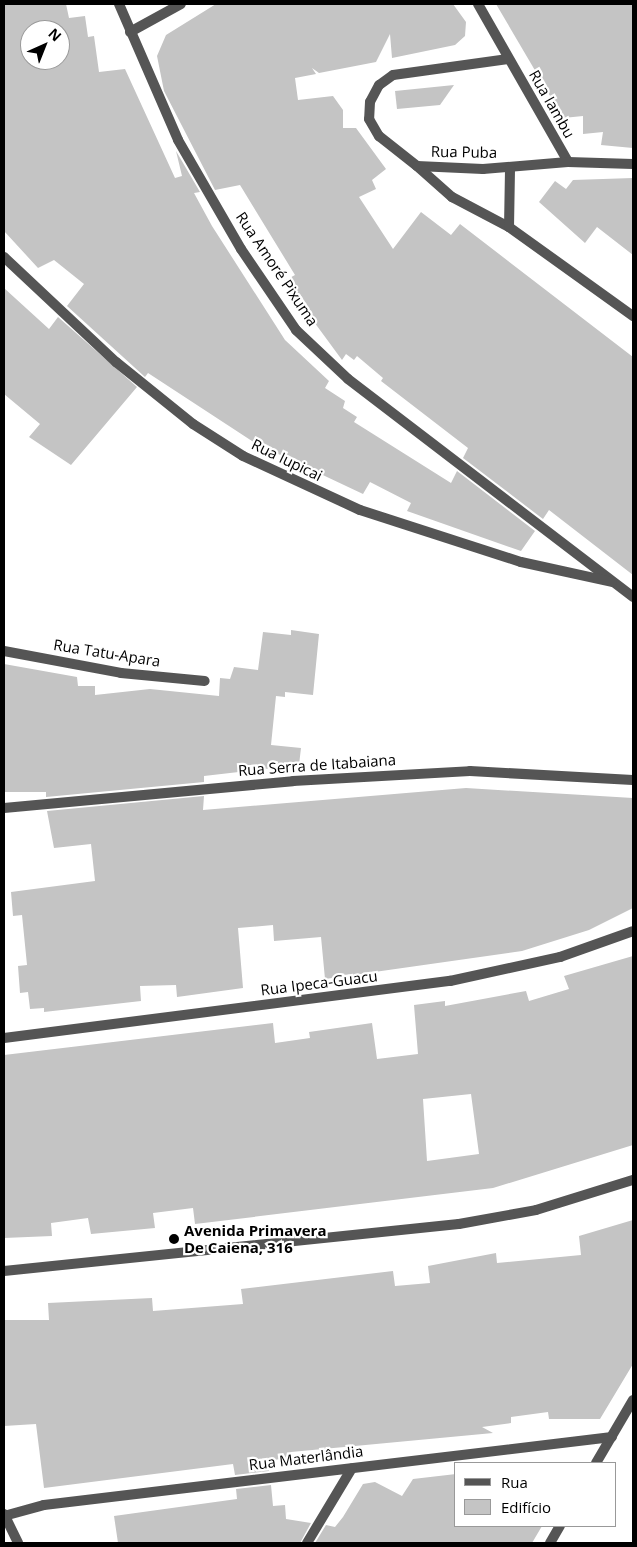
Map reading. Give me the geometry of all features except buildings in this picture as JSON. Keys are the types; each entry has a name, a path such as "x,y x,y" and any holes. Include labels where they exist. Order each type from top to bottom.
{"street":[{"name":"Rua Amoré Pixuma","path":"119,4 178,140 241,249 296,330 348,379 633,597"},
{"path":"130,32 181,4"},
{"name":"Rua Iambu","path":"478,4 568,162 633,164"},
{"name":"Rua Puba","path":"508,59 393,75 378,85 370,102 369,119 379,136 417,166 510,167 568,162"},
{"path":"417,166 452,197 509,227 633,316"},
{"path":"509,227 510,167"},
{"name":"Rua Iupicai","path":"4,257 116,362 193,424 243,456 360,510 521,562 616,583"},
{"name":"Rua Tatu-Apara","path":"4,650 122,673 205,681"},
{"name":"Rua Serra de Itabaiana","path":"4,808 293,781 470,771 633,780"},
{"name":"Rua Ipeca-Guacu","path":"4,1038 450,981 560,957 633,932"},
{"path":"4,1271 459,1224 536,1210 633,1180"},
{"path":"597,1462 633,1400"},
{"name":"Rua Materlândia","path":"4,1515 44,1505 612,1437"},
{"path":"307,1543 352,1468"},
{"path":"4,1515 18,1543"},
{"path":"550,1543 559,1527"}],"place":[{"name":"Avenida Primavera De Caiena, 316","path":"174,1239"}]}
